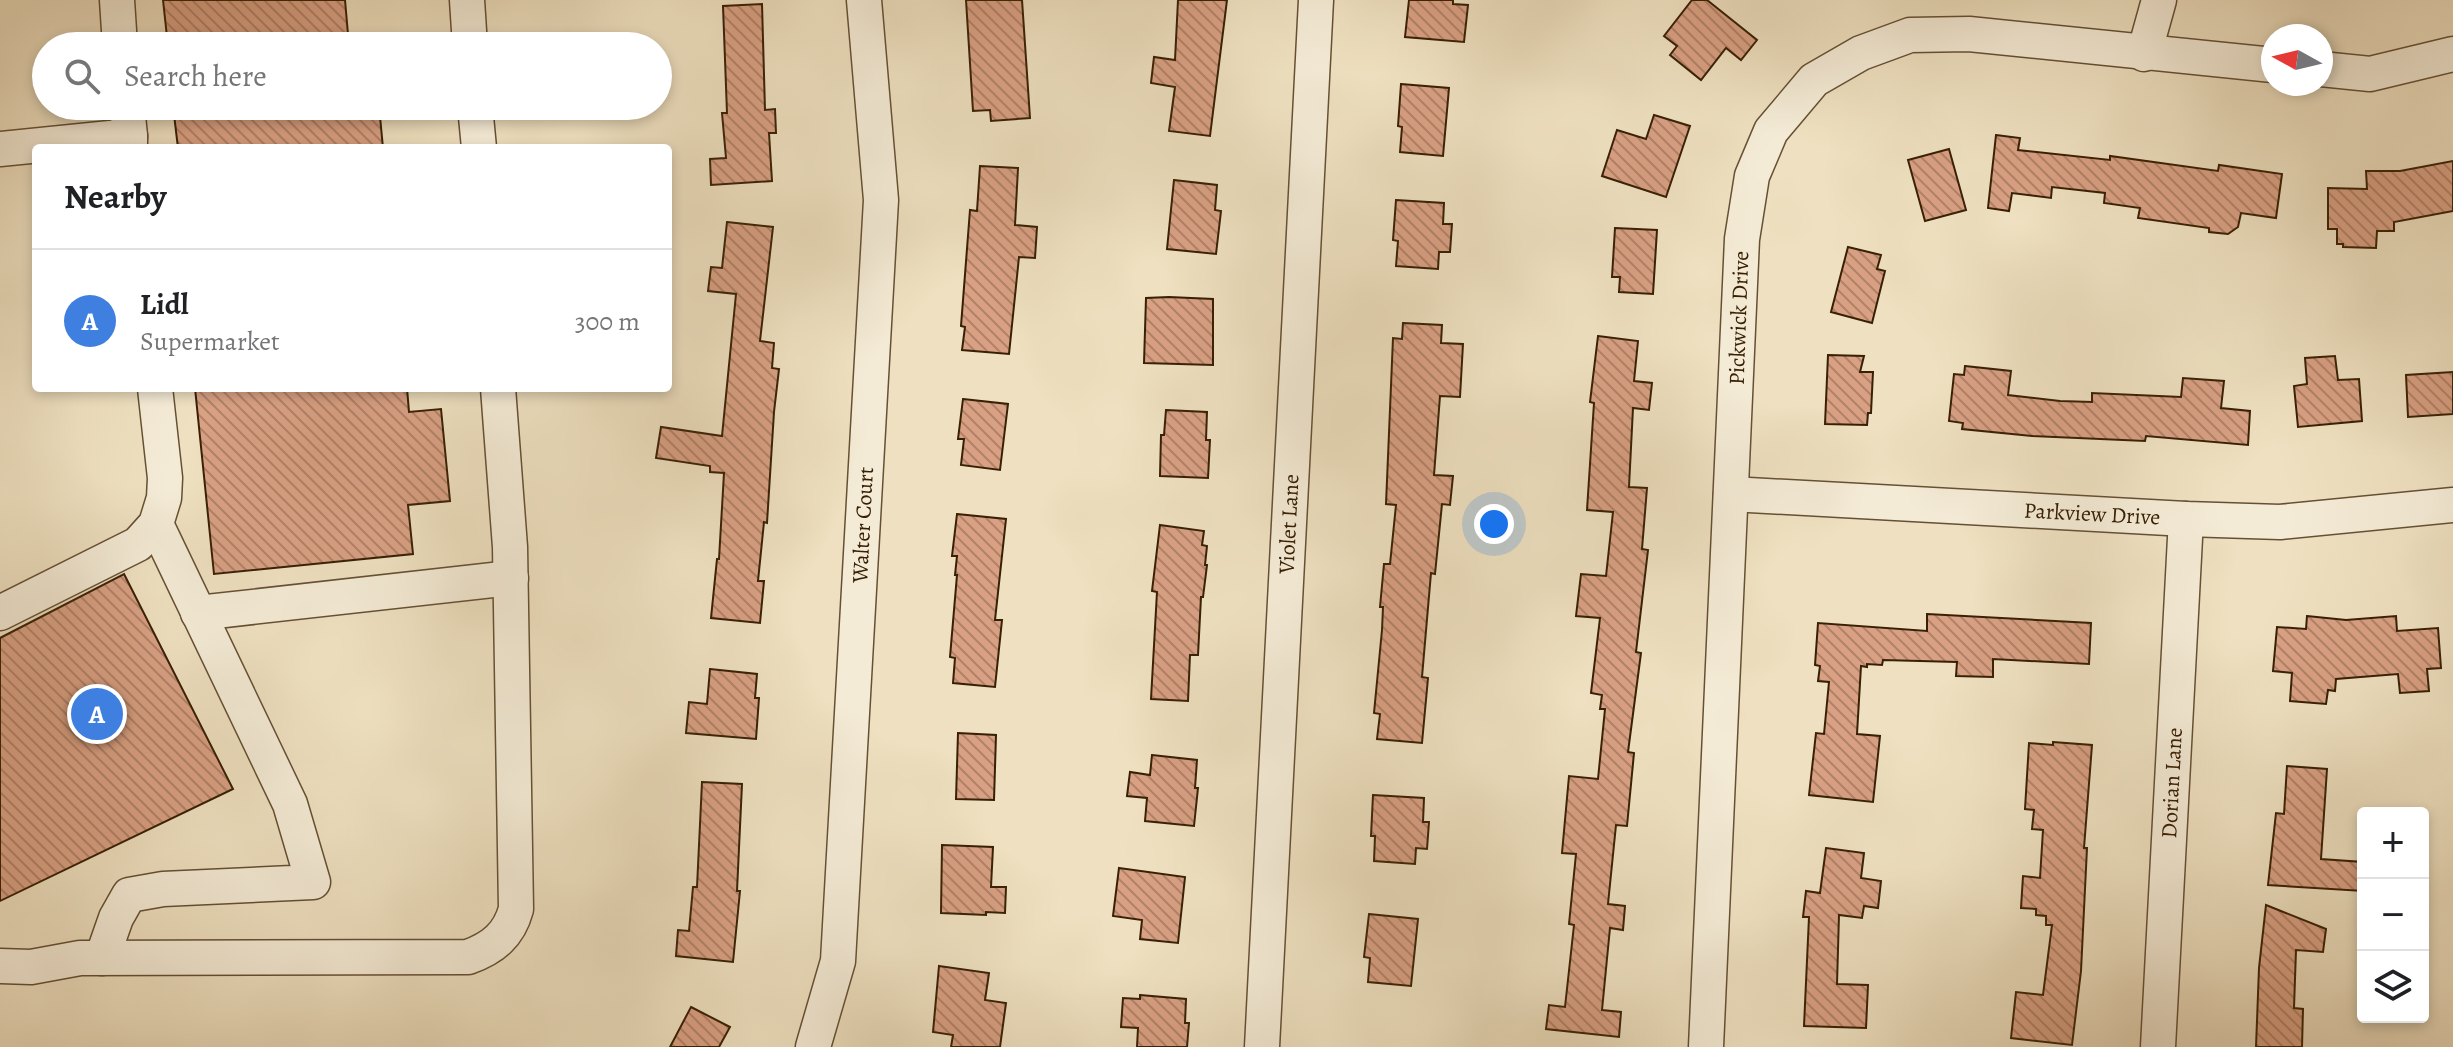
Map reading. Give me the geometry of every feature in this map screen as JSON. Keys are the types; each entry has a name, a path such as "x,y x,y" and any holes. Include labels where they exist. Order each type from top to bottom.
{"street":[{"path":"117,0 119,32"},
{"path":"467,0 469,32"},
{"name":"Walter Court","path":"813,1047 838,961 881,200 864,0"},
{"name":"Violet Lane","path":"1262,1047 1316,0"},
{"path":"2144,54 2159,0"},
{"name":"Pickwick Drive","path":"1706,1047 1742,239 1752,176 1771,131 1814,80 1861,53 1910,35 1969,34 2261,64"},
{"path":"2333,70 2370,74 2453,54"},
{"path":"476,120 479,144"},
{"path":"34,144 129,130"},
{"path":"0,149 32,144"},
{"path":"0,613 138,544 156,524 164,498 165,478 155,392"},
{"path":"0,966 31,967 80,958 468,957 491,948 511,925 516,909 511,578 498,392"},
{"name":"Parkview Drive","path":"1731,494 2280,522 2453,505"},
{"name":"Dorian Lane","path":"2158,1047 2186,519"},
{"path":"102,958 116,918 129,895 163,889 313,882 290,804 156,524"},
{"path":"198,613 511,578"}],"building":[{"path":"163,0 345,0 348,32 166,32"},
{"path":"966,0 1022,0 1030,118 991,121 990,110 973,111"},
{"path":"1178,0 1227,0 1210,136 1169,131 1175,87 1151,83 1154,57 1175,60"},
{"path":"1409,0 1453,0 1453,4 1468,5 1464,42 1405,37"},
{"path":"1692,0 1707,0 1757,40 1741,60 1726,48 1701,80 1670,55 1677,46 1664,36"},
{"path":"762,4 765,110 775,109 776,133 769,133 772,181 711,185 710,159 726,158 722,113 727,113 723,6"},
{"path":"1401,84 1449,88 1443,156 1400,152"},
{"path":"1654,115 1690,126 1666,197 1602,176 1617,130 1646,139"},
{"path":"175,120 380,120 383,144 178,144"},
{"path":"1996,135 2020,138 2018,150 2110,160 2110,156 2218,171 2219,165 2282,174 2276,218 2241,213 2238,227 2228,234 2209,232 2209,228 2138,218 2140,208 2104,203 2105,193 2052,187 2051,198 2012,193 2009,211 1988,208"},
{"path":"1949,149 1966,210 1925,221 1908,160"},
{"path":"2453,161 2453,211 2394,222 2394,231 2377,231 2376,248 2337,244 2337,229 2328,229 2328,188 2367,189 2366,171 2400,171"},
{"path":"980,166 1018,168 1015,225 1037,227 1035,258 1019,257 1009,354 962,350 970,210 977,211"},
{"path":"1174,180 1217,185 1215,210 1221,211 1216,254 1167,249"},
{"path":"1396,200 1444,203 1443,224 1452,224 1450,252 1439,252 1438,269 1396,266 1398,241 1393,240"},
{"path":"727,222 773,227 760,341 774,343 772,368 779,369 767,523 764,522 758,581 764,581 760,623 711,618 719,559 724,473 710,472 710,466 656,458 661,427 722,436 736,294 708,291 711,267 722,268"},
{"path":"1615,228 1657,230 1653,294 1619,292 1620,277 1612,277"},
{"path":"1848,247 1881,255 1877,269 1885,271 1872,323 1831,312"},
{"path":"1146,298 1213,299 1213,365 1144,363"},
{"path":"1403,323 1442,325 1441,343 1463,344 1460,397 1440,396 1434,475 1453,476 1450,505 1442,504 1435,574 1431,573 1422,677 1428,678 1422,743 1377,739 1380,714 1374,713 1382,630 1383,607 1380,607 1384,564 1390,564 1396,505 1386,504 1393,338 1402,339"},
{"path":"1598,336 1638,341 1634,381 1652,383 1649,410 1633,408 1629,487 1647,488 1642,549 1648,550 1636,652 1641,653 1628,752 1634,753 1627,826 1616,825 1608,904 1625,906 1623,930 1610,928 1602,1010 1621,1012 1619,1037 1546,1029 1549,1005 1565,1007 1574,925 1569,924 1576,854 1562,853 1569,776 1598,779 1605,709 1600,709 1602,695 1591,693 1600,618 1576,616 1581,574 1606,576 1613,512 1587,510 1594,403 1590,402"},
{"path":"1828,355 1864,356 1860,372 1873,372 1871,413 1868,413 1867,425 1825,424"},
{"path":"2335,356 2338,380 2359,379 2362,421 2298,427 2294,386 2307,384 2305,358"},
{"path":"1965,366 2011,371 2008,395 2060,401 2092,402 2092,393 2181,397 2183,378 2224,381 2221,408 2250,411 2248,445 2146,436 2145,441 2032,436 1962,429 1963,423 1949,421 1954,374 1964,375"},
{"path":"2453,372 2453,414 2408,417 2406,375"},
{"path":"195,392 407,392 409,412 441,409 450,501 408,505 413,554 214,574"},
{"path":"963,399 1008,404 1000,470 961,465 964,439 958,439"},
{"path":"1166,410 1207,412 1206,440 1210,440 1208,478 1160,476 1161,435 1164,435"},
{"path":"957,514 1006,519 995,620 1002,620 995,687 953,683 955,658 950,657 957,556 952,556"},
{"path":"1160,525 1204,531 1202,545 1207,546 1198,655 1190,655 1188,701 1151,699 1157,592 1152,591"},
{"path":"124,574 233,789 0,901 0,638"},
{"path":"1927,614 2091,623 2089,664 1993,659 1993,677 1956,676 1957,662 1883,660 1882,665 1861,666 1857,734 1880,736 1873,802 1809,795 1816,733 1824,734 1829,682 1818,681 1820,666 1815,665 1818,623 1927,631"},
{"path":"2307,616 2346,620 2396,616 2397,631 2438,628 2441,668 2427,669 2429,691 2400,693 2398,674 2336,679 2335,691 2328,690 2326,704 2290,701 2292,673 2273,671 2277,627 2306,629"},
{"path":"710,669 757,674 756,739 686,733 689,702 707,704"},
{"path":"958,733 996,735 994,800 956,799"},
{"path":"2053,742 2092,745 2084,848 2087,848 2081,971 2072,1045 2011,1038 2016,992 2043,995 2052,925 2046,925 2046,916 2036,915 2036,909 2021,908 2023,876 2040,878 2043,830 2032,829 2034,810 2025,809 2029,743 2053,745"},
{"path":"1152,755 1197,760 1194,826 1145,821 1147,798 1127,796 1130,772 1150,775"},
{"path":"2287,766 2327,769 2321,859 2357,862 2357,891 2268,885 2276,813 2284,814"},
{"path":"702,782 742,784 737,891 740,891 733,962 676,956 678,930 689,931 693,887 697,887"},
{"path":"1373,795 1424,798 1423,822 1429,822 1427,849 1416,848 1415,864 1374,861 1375,836 1371,836"},
{"path":"942,845 993,847 991,887 1006,887 1005,913 941,913"},
{"path":"1826,848 1864,853 1861,878 1881,881 1878,908 1864,906 1862,918 1839,915 1837,984 1868,985 1866,1028 1804,1026 1809,917 1803,917 1806,891 1820,893"},
{"path":"1119,868 1185,877 1178,943 1140,939 1142,920 1113,916"},
{"path":"2266,905 2326,929 2323,952 2296,950 2294,1008 2303,1009 2302,1047 2256,1047 2259,968"},
{"path":"1369,914 1418,919 1411,986 1368,982 1370,958 1364,957"},
{"path":"939,966 989,973 985,1000 1006,1003 1000,1047 951,1047 953,1035 933,1032"},
{"path":"1140,995 1186,999 1185,1023 1189,1023 1187,1047 1137,1047 1138,1028 1121,1027 1123,998 1140,999"},
{"path":"691,1007 730,1027 719,1047 670,1047"}],"place":[{"name":"Lidl","path":"97,714"}]}
